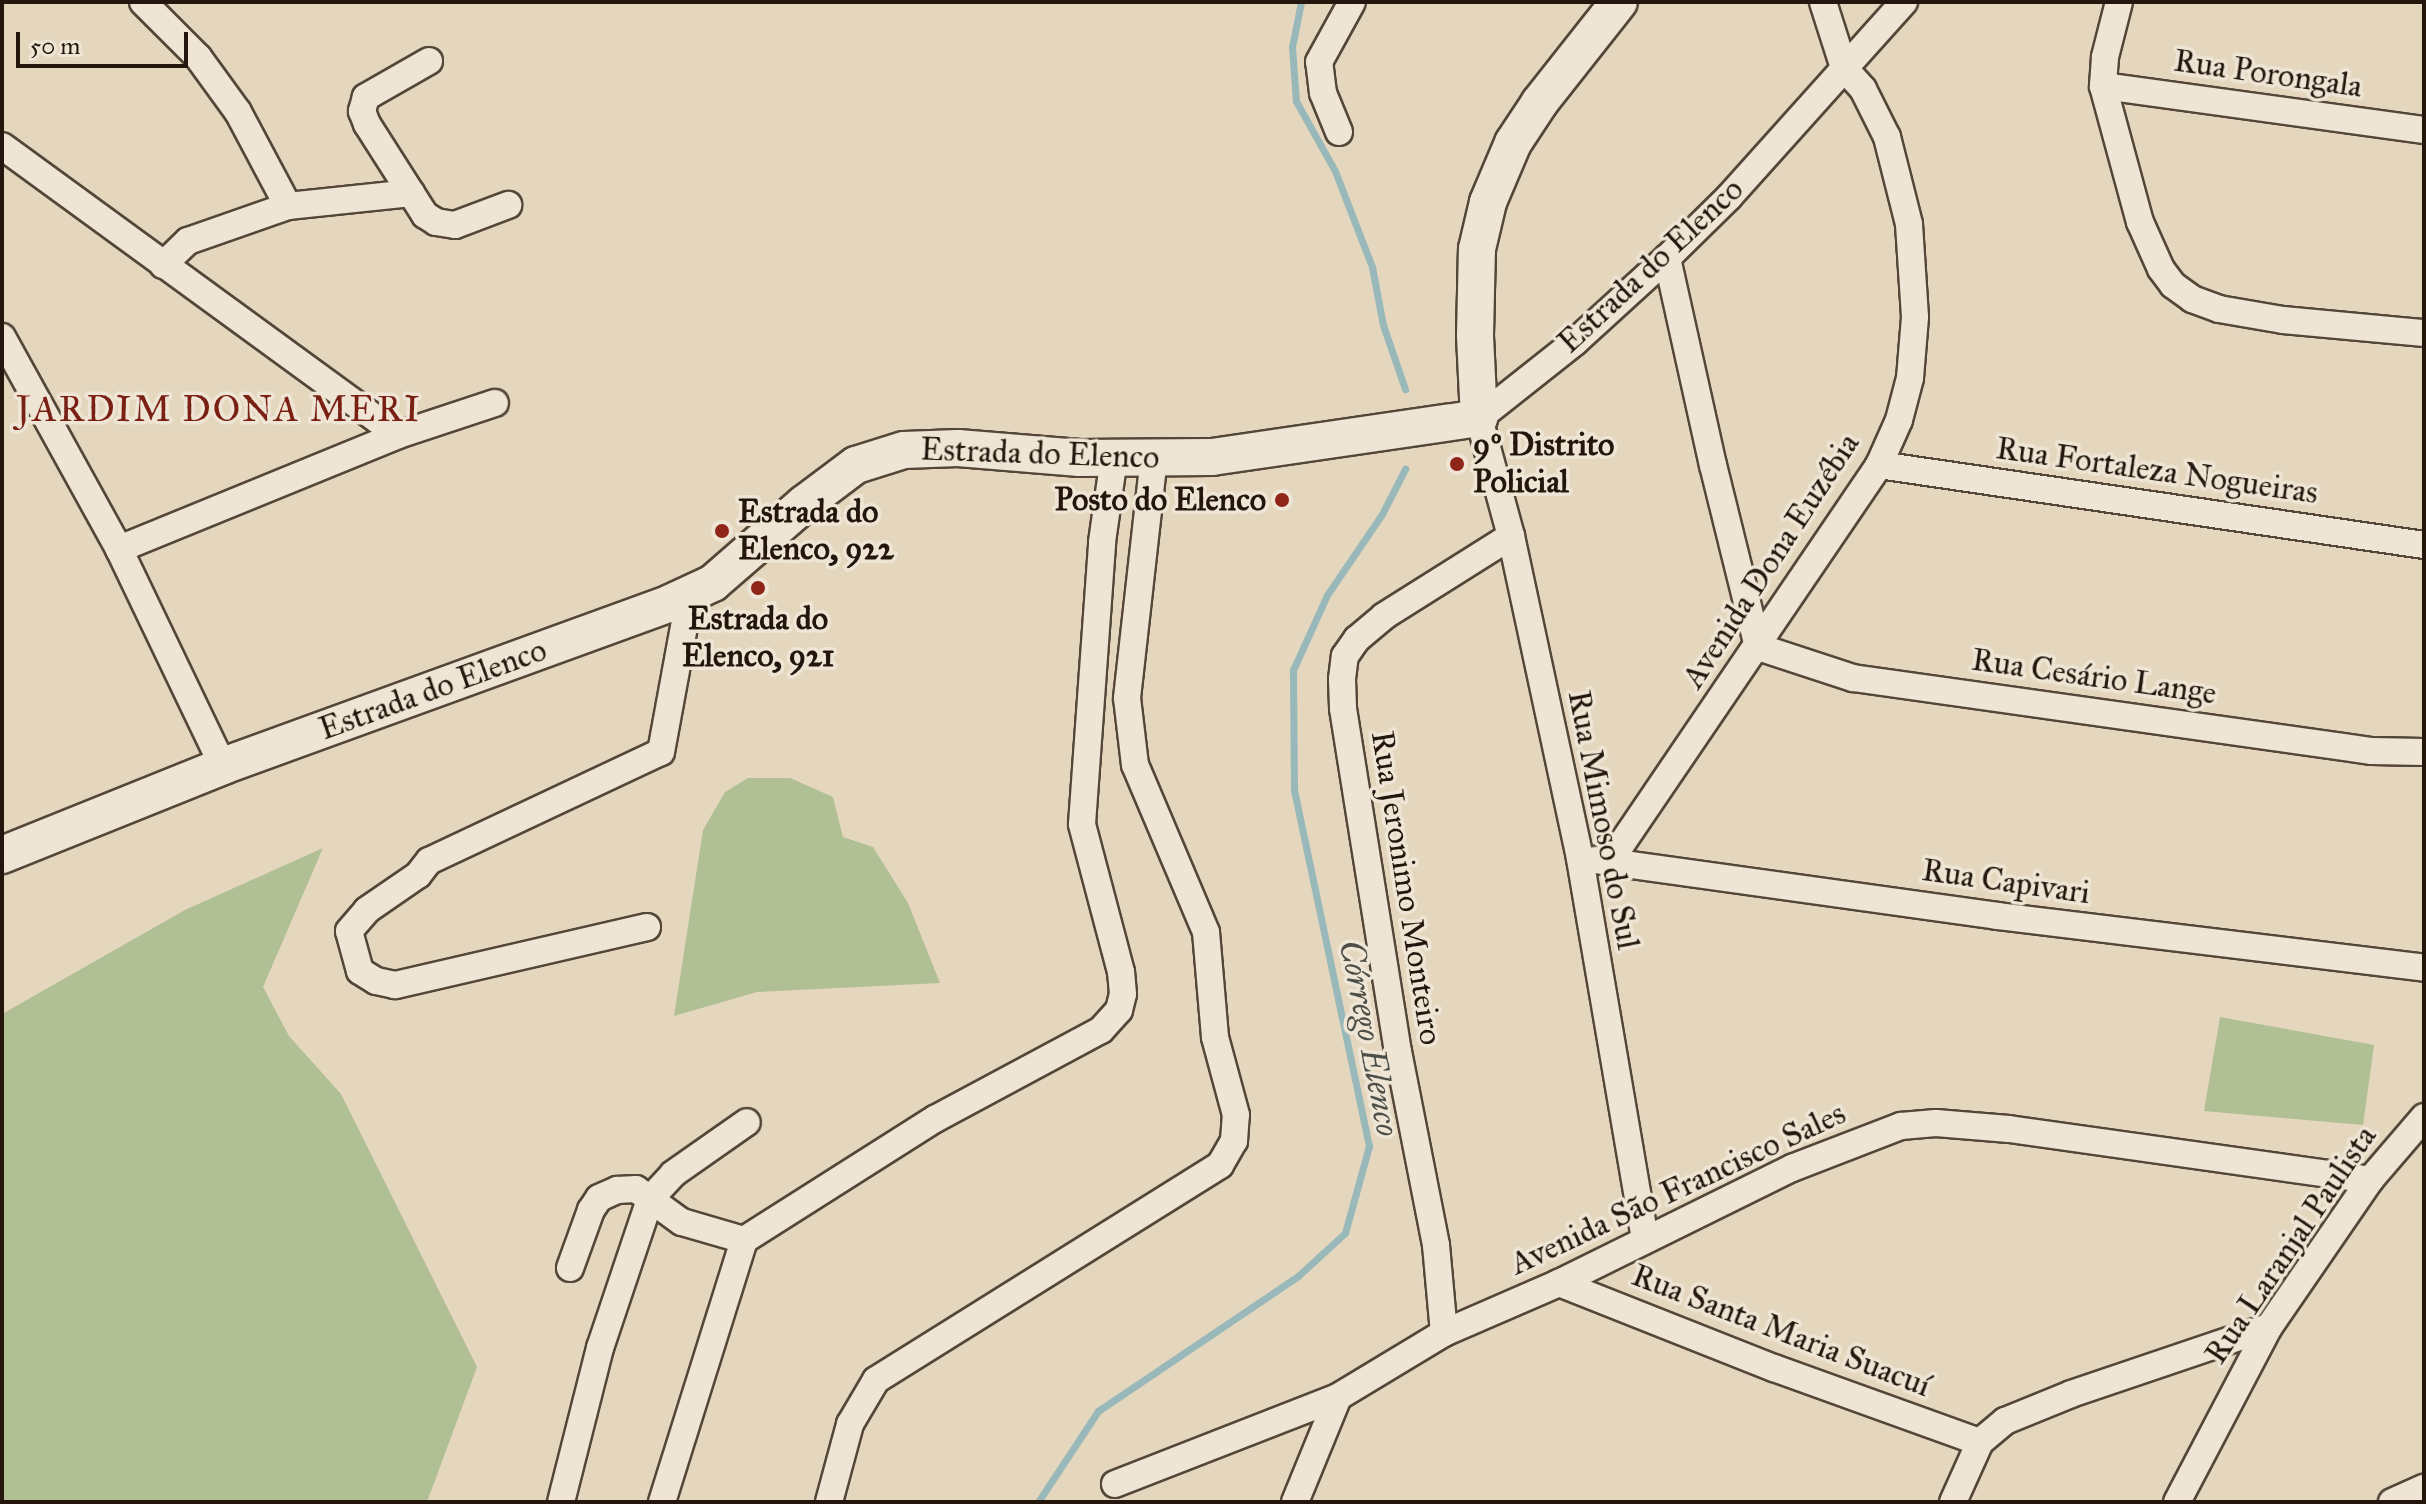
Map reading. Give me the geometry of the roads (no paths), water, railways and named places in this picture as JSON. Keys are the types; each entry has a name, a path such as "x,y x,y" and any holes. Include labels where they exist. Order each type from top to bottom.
{"street":[{"path":"143,2 198,57 238,112 288,206"},
{"path":"1339,132 1323,93 1319,62 1352,2"},
{"path":"1479,418 1475,335 1477,249 1488,202 1513,143 1619,2"},
{"name":"Avenida Dona Euzébia","path":"1610,861 1879,465 1899,420 1910,378 1915,317 1909,224 1878,113 1844,68 1823,2"},
{"name":"Estrada do Elenco","path":"2,855 223,766 690,594 713,583 804,504 856,465 904,450 958,448 1114,458 1212,457 1479,418 1575,342 1667,258 1729,197 1904,2"},
{"path":"2119,2 2105,57 2103,86 2140,222 2161,269 2173,285 2192,299 2219,309 2283,320 2424,333"},
{"path":"429,61 373,91 366,97 362,111 425,215 455,225 508,205"},
{"name":"Rua Porongala","path":"2103,86 2424,130"},
{"path":"2,146 398,435"},
{"path":"163,265 188,241 288,206 411,193"},
{"path":"1667,258 1758,647"},
{"path":"2,337 119,549 223,766"},
{"path":"119,549 398,435 495,403"},
{"name":"Rua Mimoso do Sul","path":"1479,418 1511,536 1580,858 1645,1239"},
{"path":"662,1502 744,1240 935,1119 1101,1030 1119,1010 1123,994 1121,972 1082,824 1102,542 1114,458"},
{"path":"829,1502 850,1424 876,1380 1220,1165 1234,1141 1236,1115 1215,1037 1206,932 1135,765 1127,698 1154,458"},
{"name":"Rua Fortaleza Nogueiras","path":"1879,465 2424,545"},
{"name":"Rua Jeronimo Monteiro","path":"1444,1333 1436,1245 1398,1052 1343,708 1342,679 1345,656 1357,639 1384,616 1511,536"},
{"path":"647,927 395,985 376,981 360,971 349,931 367,910 418,875 429,861 661,752 690,594"},
{"name":"Rua Cesário Lange","path":"1758,647 1853,678 2372,751 2424,752"},
{"name":"Rua Capivari","path":"1580,858 2090,928 2424,968"},
{"name":"Rua Laranjal Paulista","path":"2177,1502 2269,1327 2370,1180 2424,1117"},
{"path":"561,1502 600,1348 650,1199 673,1174 747,1122"},
{"name":"Avenida São Francisco Sales","path":"1115,1484 1338,1397 1444,1333 1559,1283 1792,1168 1901,1126 1936,1123 2009,1129 2370,1180"},
{"path":"570,1268 591,1210 599,1198 617,1190 636,1189 682,1222 725,1237 744,1240"},
{"name":"Rua Santa Maria Suacuí","path":"1559,1283 1774,1368 1980,1442"},
{"path":"1953,1502 1980,1442 1996,1426 2026,1411 2269,1327"},
{"path":"1295,1502 1338,1397"},
{"path":"2392,1502 2424,1488"}],"waterway":[{"path":"1301,2 1292,47 1296,101 1335,171 1372,267 1383,325 1405,389"},
{"name":"Córrego Elenco","path":"1038,1502 1098,1411 1298,1276 1345,1233 1369,1146 1294,790 1293,670 1327,595 1382,514 1405,469"}],"place":[{"name":"9º Distrito Policial","path":"1457,464"},
{"name":"Posto do Elenco","path":"1282,500"},
{"name":"Estrada do Elenco, 922","path":"722,531"},
{"name":"Estrada do Elenco, 921","path":"758,588"}],"district":[{"name":"JARDIM DONA MERI","path":"219,410"}]}
